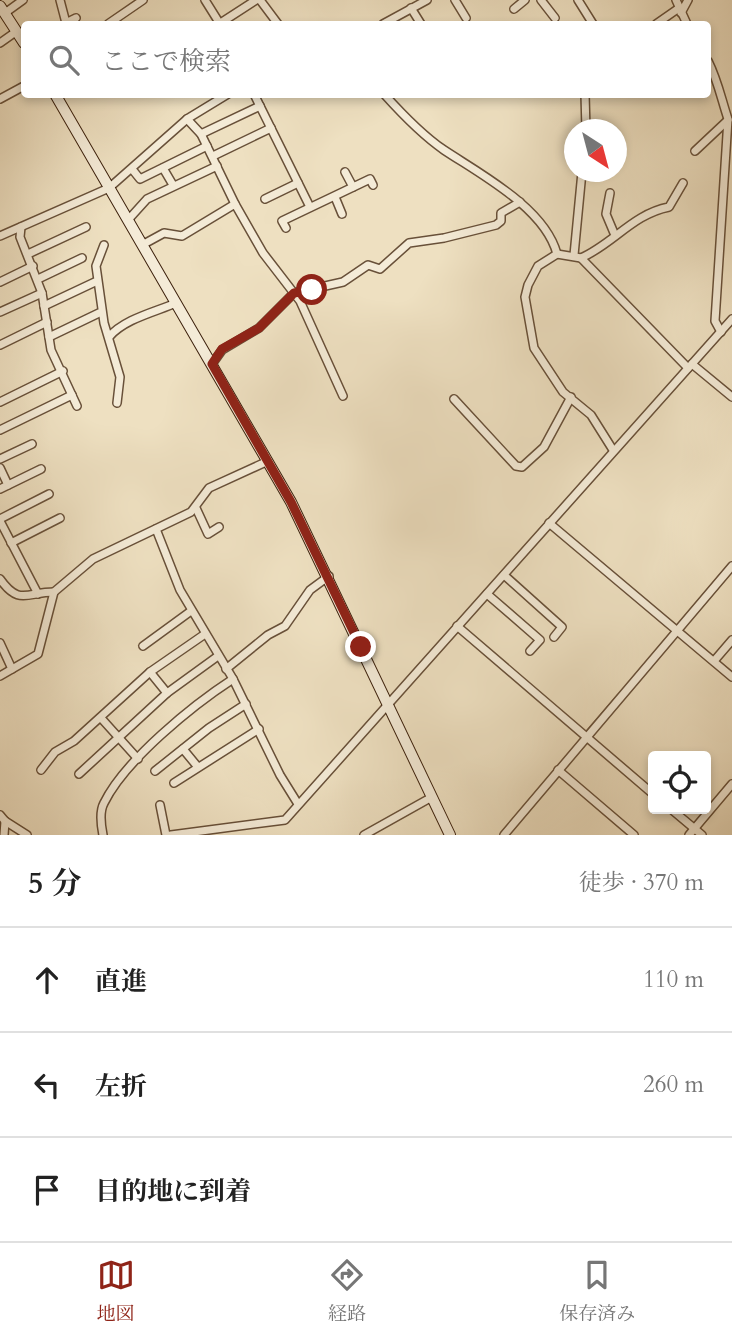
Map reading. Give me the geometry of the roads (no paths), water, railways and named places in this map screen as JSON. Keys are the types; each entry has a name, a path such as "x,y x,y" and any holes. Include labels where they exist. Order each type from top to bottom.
{"street":[{"path":"21,37 3,9 23,0"},
{"path":"60,0 65,21"},
{"path":"112,21 143,0"},
{"path":"205,0 218,21"},
{"path":"225,21 258,0 276,21"},
{"path":"388,21 415,4 427,0"},
{"path":"455,0 466,18"},
{"path":"514,9 524,0"},
{"path":"541,0 555,18"},
{"path":"578,0 591,21"},
{"path":"660,21 688,0"},
{"path":"415,4 420,21"},
{"path":"70,21 76,18"},
{"path":"0,43 18,31"},
{"path":"711,67 721,86 721,96 730,118 715,321 721,332"},
{"path":"0,99 21,88"},
{"path":"57,98 268,461 329,576 450,835"},
{"path":"0,236 109,188 187,119 221,98"},
{"path":"256,98 310,207"},
{"path":"388,98 442,148 499,184 520,202 554,242 557,254"},
{"path":"585,98 586,119"},
{"path":"201,135 260,106"},
{"path":"695,151 730,118"},
{"path":"187,119 201,135 213,156 235,204 263,253 294,293 311,322 343,396"},
{"path":"213,156 271,128"},
{"path":"132,169 140,179 207,146"},
{"path":"128,220 147,199 218,166"},
{"path":"163,168 173,185"},
{"path":"345,172 353,187"},
{"path":"286,228 282,221 310,207 370,179 373,185"},
{"path":"581,182 577,257 690,366 732,397"},
{"path":"265,200 298,183"},
{"path":"613,450 591,415 563,392 539,359 525,298 532,274 538,266 557,254 577,257 605,244 614,233 649,212 669,206 683,183"},
{"path":"610,193 606,214 614,233"},
{"path":"334,197 342,214"},
{"path":"212,364 222,349 259,328 294,293 344,282 368,265 380,269 409,243 444,238 496,225 500,221 500,213 520,202"},
{"path":"142,245 164,233 182,236 235,204"},
{"path":"21,227 20,237 42,293 51,350 77,406"},
{"path":"28,254 86,227"},
{"path":"104,245 96,266 104,323 120,377 117,403"},
{"path":"38,279 82,258"},
{"path":"0,282 33,266"},
{"path":"44,306 95,282"},
{"path":"0,312 42,293"},
{"path":"109,337 115,330 136,319 176,303"},
{"path":"49,337 99,313"},
{"path":"160,805 169,835 285,820 732,319"},
{"path":"0,345 47,321"},
{"path":"0,402 62,371"},
{"path":"0,430 72,395"},
{"path":"454,399 516,466 522,467 544,447 571,397"},
{"path":"0,459 32,444"},
{"path":"0,579 8,591 18,596 54,592 93,559 196,508 209,488 268,461"},
{"path":"0,468 4,487 41,469"},
{"path":"38,594 2,531 0,520 49,494"},
{"path":"196,508 208,534 219,527"},
{"path":"11,543 60,518"},
{"path":"550,523 732,677"},
{"path":"156,529 191,611 233,679 280,775 301,801"},
{"path":"504,835 732,566"},
{"path":"503,575 562,626 554,637"},
{"path":"226,669 268,635 285,626 310,590 329,576"},
{"path":"0,676 38,654 54,592"},
{"path":"487,594 540,640 530,651"},
{"path":"144,646 191,611"},
{"path":"457,626 648,790"},
{"path":"41,770 55,752 74,741 150,672 205,634"},
{"path":"714,662 732,640"},
{"path":"0,643 12,669"},
{"path":"79,774 167,693 218,656"},
{"path":"150,672 167,693"},
{"path":"103,835 103,804 138,759 200,701 233,679"},
{"path":"155,771 246,704"},
{"path":"101,718 138,759"},
{"path":"174,783 259,729"},
{"path":"183,749 197,766"},
{"path":"558,771 634,835"},
{"path":"691,832 729,794 732,784"},
{"path":"364,835 432,797"},
{"path":"675,814 691,832 702,835"},
{"path":"3,818 4,835"},
{"path":"3,818 27,835"}],"waterway":[{"path":"586,732 618,695"}]}
